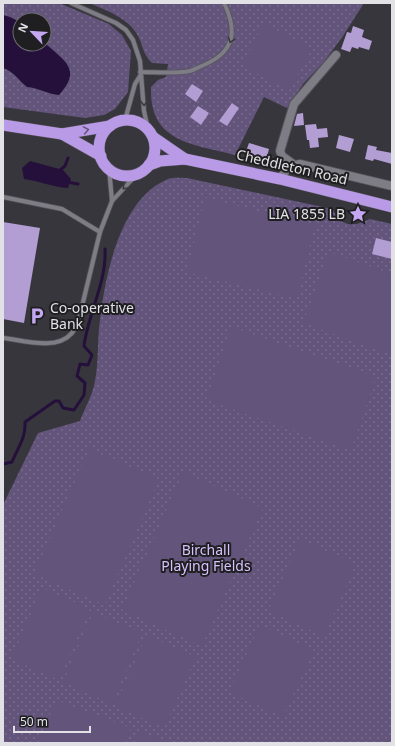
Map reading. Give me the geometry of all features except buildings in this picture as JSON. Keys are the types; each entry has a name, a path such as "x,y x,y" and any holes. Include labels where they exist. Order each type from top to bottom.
{"highway":[{"path":"3,125 62,134 110,126 124,120"},
{"name":"Cheddleton Road","path":"124,120 137,121 185,159"},
{"path":"100,156 101,139 110,126"},
{"path":"149,165 155,151 151,133"},
{"path":"62,134 100,156 109,168 124,175 138,173"},
{"name":"Cheddleton Road","path":"138,173 149,165 160,161 185,159 280,179 392,207"}],"street":[{"path":"336,55 294,104 280,151 282,156 293,164 326,169 392,186"},
{"path":"280,179 284,171 293,164"}],"lane":[{"path":"72,3 116,23 126,30 133,40 138,55 144,111 151,133"},
{"path":"140,74 190,71 221,56 228,48 233,31 230,15 224,3"},
{"path":"124,120 135,84 140,74"},
{"path":"109,168 112,201"},
{"path":"3,338 41,343 58,341 70,335 78,323 100,232 112,201 138,173"},
{"path":"3,197 62,209 100,232"}],"green space":[{"path":"3,3 59,3 109,24 122,35 131,51 128,92 115,109 104,115 85,118 3,107"},
{"path":"89,3 364,3 343,36 323,63 303,84 287,108 264,97 235,155 189,143 176,138 166,130 157,120 152,106 151,87 158,80 166,77 168,64 152,63 145,53 138,36 129,25 117,16"},
{"path":"264,23 312,49 289,91 242,65"},
{"name":"Birchall Playing Fields","path":"187,178 332,209 340,221 348,224 357,224 370,219 392,224 392,743 3,743 3,505 38,433 80,421 91,396 97,366 99,328 106,282 111,262 126,221 137,204 150,190 168,179"},
{"path":"205,198 315,225 297,299 187,272"},
{"path":"329,252 392,274 392,355 303,323"},
{"path":"232,327 376,377 351,450 206,400"},
{"path":"89,449 159,479 105,605 34,574"},
{"path":"183,472 263,508 202,646 122,610"},
{"path":"300,539 356,564 324,636 268,611"},
{"path":"42,588 90,609 59,680 11,659"},
{"path":"93,612 142,633 112,704 63,682"},
{"path":"260,625 314,650 283,717 229,692"},
{"path":"147,635 196,657 164,728 115,706"},
{"path":"56,700 131,728 125,743 39,743"},
{"path":"139,731 172,743 134,743"}],"shaded area":[{"path":"3,15 12,18 12,52 52,52 52,49 64,60 68,66 70,78 59,95 27,87 13,74 3,68"},
{"path":"30,161 63,170 71,179 68,188 24,179 22,168"}],"waterway":[{"path":"59,171 65,166 68,158"},
{"path":"67,182 78,184"},
{"path":"3,464 12,462 23,438 25,422 55,401 59,401 63,408 74,410 84,395 85,383 77,376 80,364 88,365 92,355 84,346 89,322 103,273 105,249"}],"place":[{"name":"LIA 1855 LB","path":"358,214"},
{"name":"Co-operative Bank","path":"37,316"}]}
